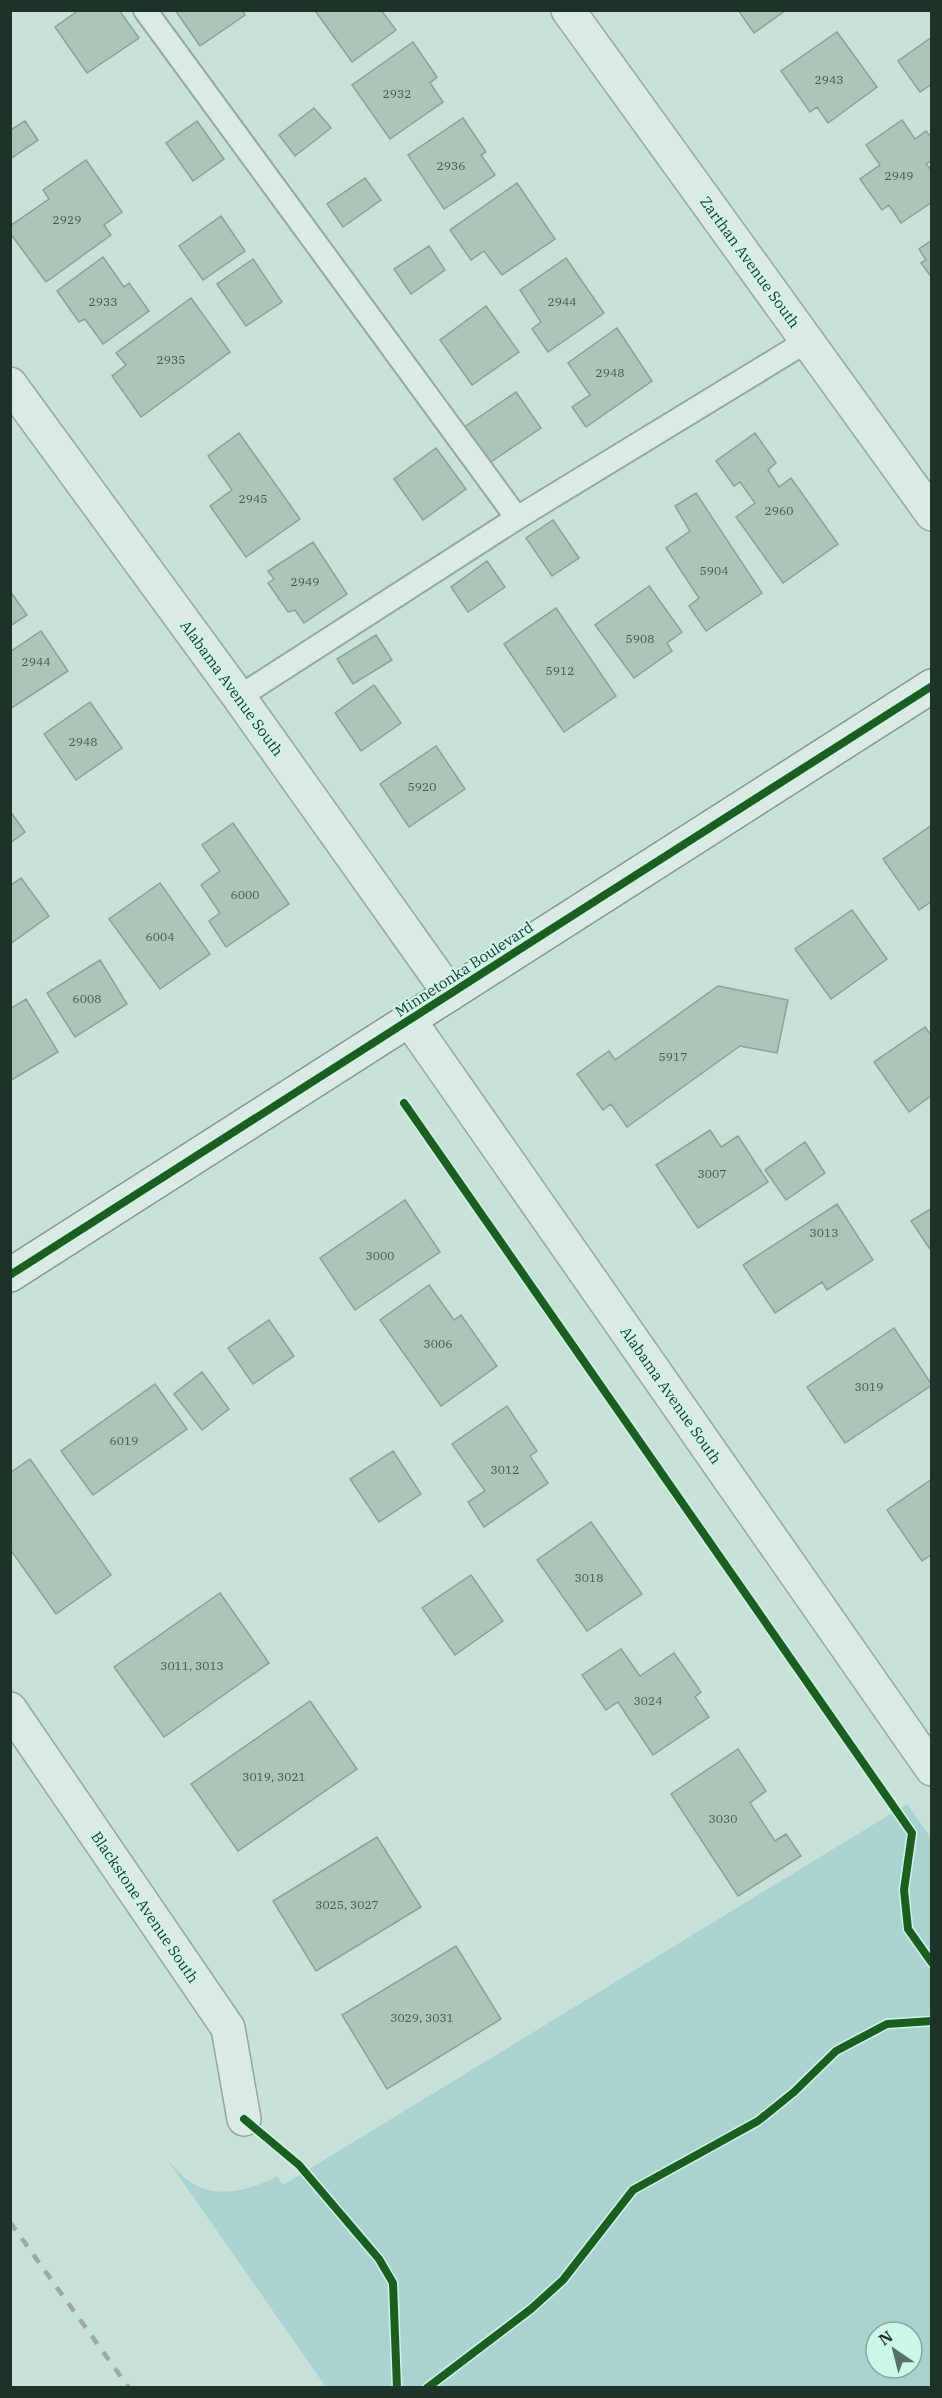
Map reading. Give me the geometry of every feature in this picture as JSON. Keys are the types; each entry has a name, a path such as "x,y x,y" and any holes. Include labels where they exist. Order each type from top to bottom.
{"street":[{"name":"Zarthan Avenue South","path":"568,10 932,514"},
{"name":"Alabama Avenue South","path":"10,384 239,697 450,994"},
{"name":"Minnetonka Boulevard","path":"10,1275 932,686"},
{"name":"Alabama Avenue South","path":"410,1020 932,1769"},
{"name":"Blackstone Avenue South","path":"10,1709 228,2028 244,2119"}],"lane":[{"path":"145,10 517,518"},
{"path":"239,697 517,518 807,341"}],"shaded area":[{"path":"907,1804 932,1839 931,2387 326,2387 166,2158 178,2172 197,2186 220,2192 255,2186 277,2176 283,2185"}],"building":[{"path":"79,10 119,10 139,38 87,73 55,27"},
{"path":"175,10 242,10 245,15 200,46"},
{"path":"318,10 381,10 396,30 352,62 316,12"},
{"path":"738,10 786,10 754,33"},
{"path":"837,32 877,87 828,123 817,107 810,112 781,71"},
{"path":"932,37 932,84 920,92 898,61"},
{"path":"413,42 437,77 430,83 443,102 390,139 352,85"},
{"path":"314,108 331,128 295,156 279,135"},
{"path":"463,118 486,152 481,155 495,175 444,209 408,155"},
{"path":"902,120 915,139 926,131 932,138 932,160 926,164 932,171 932,202 901,223 889,205 882,210 860,179 880,165 866,145"},
{"path":"25,121 38,140 10,159 10,127 12,129"},
{"path":"197,121 224,159 193,181 166,143"},
{"path":"86,160 122,212 104,225 111,235 46,282 10,233 10,226 49,199 43,190"},
{"path":"365,178 381,200 343,227 327,204"},
{"path":"517,183 555,239 502,275 484,251 471,260 450,230"},
{"path":"221,216 245,251 203,280 179,246"},
{"path":"932,240 932,278 921,263 926,260 919,249"},
{"path":"429,246 445,270 411,294 394,269"},
{"path":"103,257 124,287 129,283 149,311 103,344 85,319 79,322 57,291"},
{"path":"566,258 604,313 548,352 532,329 541,322 520,290"},
{"path":"253,259 282,302 246,326 217,284"},
{"path":"191,298 230,352 141,417 112,376 126,365 116,353"},
{"path":"486,306 519,352 472,385 440,340"},
{"path":"617,328 652,381 586,427 572,407 590,395 568,363"},
{"path":"516,392 541,428 488,464 463,428"},
{"path":"239,433 300,519 246,557 210,506 232,490 208,456"},
{"path":"755,433 776,463 768,470 779,487 791,478 838,544 783,583 736,517 755,503 740,482 734,486 716,461"},
{"path":"436,448 466,489 423,520 394,479"},
{"path":"696,493 762,593 706,631 689,606 699,598 666,548 690,531 675,506"},
{"path":"553,520 579,558 552,576 526,538"},
{"path":"313,542 347,594 304,623 295,610 288,612 268,583 274,579 268,571"},
{"path":"487,561 505,587 468,612 451,587"},
{"path":"649,586 682,632 667,643 672,651 634,678 595,625"},
{"path":"10,591 27,615 10,626"},
{"path":"556,608 616,696 564,732 504,644"},
{"path":"41,631 68,671 10,709 10,652"},
{"path":"376,635 392,660 353,684 337,659"},
{"path":"374,685 401,723 361,751 335,713"},
{"path":"90,702 122,748 76,780 44,734"},
{"path":"436,746 465,789 409,827 380,784"},
{"path":"10,811 25,832 10,843"},
{"path":"233,823 289,904 226,947 209,921 220,913 201,885 220,871 202,845"},
{"path":"932,825 932,901 919,910 883,859"},
{"path":"21,878 49,916 10,944 10,886"},
{"path":"160,883 210,954 160,989 109,919"},
{"path":"852,910 887,959 831,999 795,949"},
{"path":"100,960 127,1004 75,1037 47,993"},
{"path":"718,986 788,1000 777,1053 740,1046 627,1127 611,1104 603,1110 577,1074 609,1051 615,1060"},
{"path":"26,999 58,1052 10,1081 10,1009"},
{"path":"925,1027 932,1036 932,1095 909,1112 874,1062"},
{"path":"710,1130 721,1147 738,1136 768,1182 698,1228 656,1165"},
{"path":"805,1142 825,1173 786,1200 765,1170"},
{"path":"405,1200 440,1252 355,1310 320,1258"},
{"path":"837,1204 873,1260 827,1290 822,1282 775,1313 743,1265"},
{"path":"932,1208 932,1252 911,1221"},
{"path":"429,1285 454,1320 461,1315 497,1366 441,1406 380,1320"},
{"path":"269,1320 294,1356 253,1384 228,1348"},
{"path":"894,1328 932,1385 845,1443 807,1387"},
{"path":"202,1372 229,1409 202,1430 174,1394"},
{"path":"155,1384 187,1429 93,1495 61,1451"},
{"path":"507,1406 537,1451 530,1456 548,1483 484,1527 468,1502 485,1491 452,1444"},
{"path":"393,1451 421,1494 379,1522 350,1479"},
{"path":"30,1459 111,1575 56,1614 10,1549 10,1473"},
{"path":"932,1479 932,1554 922,1561 887,1510"},
{"path":"591,1522 642,1594 587,1631 537,1560"},
{"path":"471,1575 503,1621 455,1655 422,1608"},
{"path":"220,1593 269,1663 164,1737 114,1667"},
{"path":"621,1649 640,1676 674,1653 701,1692 695,1697 709,1717 653,1755 618,1702 606,1710 582,1675"},
{"path":"310,1701 357,1769 238,1851 191,1784"},
{"path":"738,1749 766,1791 750,1803 775,1841 786,1834 801,1856 738,1896 671,1794"},
{"path":"377,1837 421,1907 316,1971 273,1901"},
{"path":"456,1946 501,2019 387,2089 342,2015"}],"railway":[{"path":"10,2222 129,2388"}],"cycle path":[{"path":"10,1275 932,686"},
{"path":"404,1103 912,1833 904,1890 908,1929 932,1963"},
{"path":"427,2388 531,2309 563,2280 633,2190 758,2121 794,2092 836,2051 887,2024 932,2021"},
{"path":"244,2119 299,2165 379,2259 393,2283 397,2388"}]}
